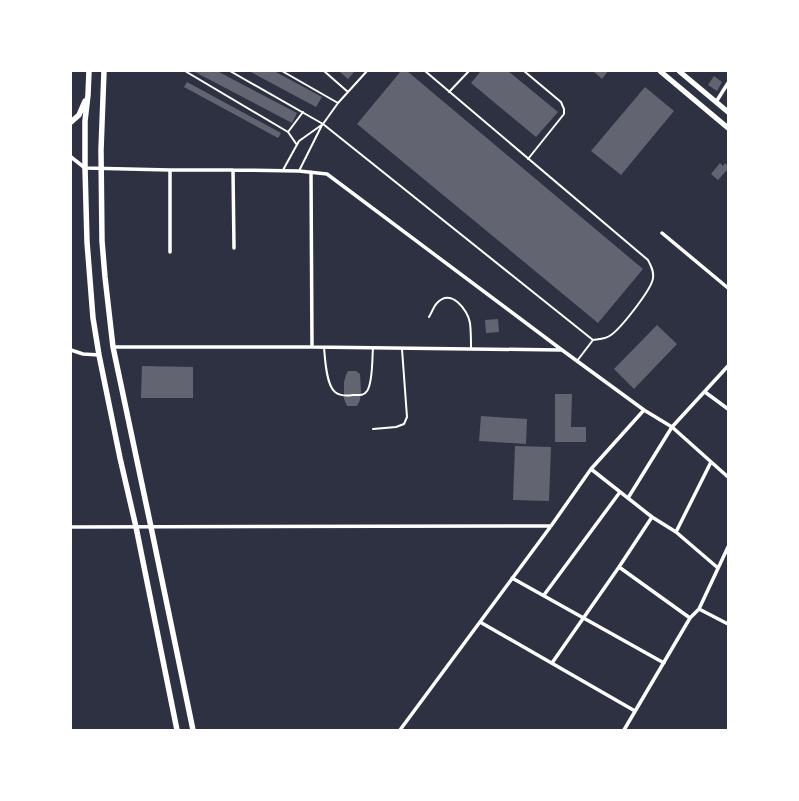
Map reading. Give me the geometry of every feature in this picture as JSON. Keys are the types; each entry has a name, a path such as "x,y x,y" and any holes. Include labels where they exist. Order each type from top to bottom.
{"main road":[{"path":"89,71 85,121 85,168 87,242 93,318 99,355 177,730"},
{"path":"104,71 101,168 104,278 113,347 193,730"},
{"path":"660,71 728,128"},
{"path":"679,71 728,112"},
{"path":"71,122 78,115 88,95"}],"street":[{"path":"716,102 728,82"},
{"path":"71,157 85,168 299,171 327,174 577,362 644,410 672,427 728,477"},
{"path":"170,170 170,252"},
{"path":"233,170 234,248"},
{"path":"311,172 312,347"},
{"path":"662,233 728,288"},
{"path":"113,347 324,347 562,350"},
{"path":"71,350 83,354 99,355"},
{"path":"628,498 672,427 728,366"},
{"path":"705,392 728,410"},
{"path":"400,730 551,526 591,469 644,410"},
{"path":"676,532 711,462"},
{"path":"591,469 652,516 676,532 718,568"},
{"path":"544,595 620,492"},
{"path":"552,663 619,567 652,516"},
{"path":"71,527 551,526"},
{"path":"624,730 690,618 699,609 728,547"},
{"path":"619,567 690,618"},
{"path":"512,578 664,663"},
{"path":"699,609 728,624"},
{"path":"480,622 635,711"}],"lane":[{"path":"185,71 288,132 297,145"},
{"path":"230,71 323,124 593,340"},
{"path":"282,71 338,103"},
{"path":"324,71 327,72 348,92"},
{"path":"299,171 323,124 338,103 367,71"},
{"path":"425,71 648,260 653,269 653,278 643,299 612,334 605,338 593,340 577,362"},
{"path":"449,92 469,71"},
{"path":"524,71 561,102 564,109 564,114 528,159"},
{"path":"288,132 303,112"},
{"path":"283,171 300,141 323,124"},
{"path":"430,316 437,302 445,298 452,298 460,304 467,313 470,323 472,350"},
{"path":"324,347 330,383 334,392 342,396 362,395 366,392 370,385 373,348"},
{"path":"373,429 396,427 404,424 407,417 402,349"}],"building":[{"path":"193,71 217,71 297,113 292,123"},
{"path":"249,71 274,71 322,97 316,107"},
{"path":"355,71 348,79 340,72"},
{"path":"401,71 407,71 643,269 598,323 357,124"},
{"path":"481,71 508,71 558,112 536,137 471,83"},
{"path":"593,71 608,71 602,79"},
{"path":"714,76 722,82 717,91 708,85"},
{"path":"187,82 281,133 278,138 184,87"},
{"path":"645,87 674,111 621,175 591,151"},
{"path":"720,163 723,166 725,163 728,166 728,169 718,180 711,174"},
{"path":"498,319 499,332 486,333 485,320"},
{"path":"657,325 677,344 634,389 614,369"},
{"path":"142,366 193,367 193,398 141,398"},
{"path":"348,371 356,371 360,374 361,391 360,400 357,406 347,406 344,399 344,382"},
{"path":"555,394 572,394 571,427 586,427 586,442 555,442"},
{"path":"481,416 527,419 526,444 479,441"},
{"path":"515,446 551,447 549,501 513,500"}]}
